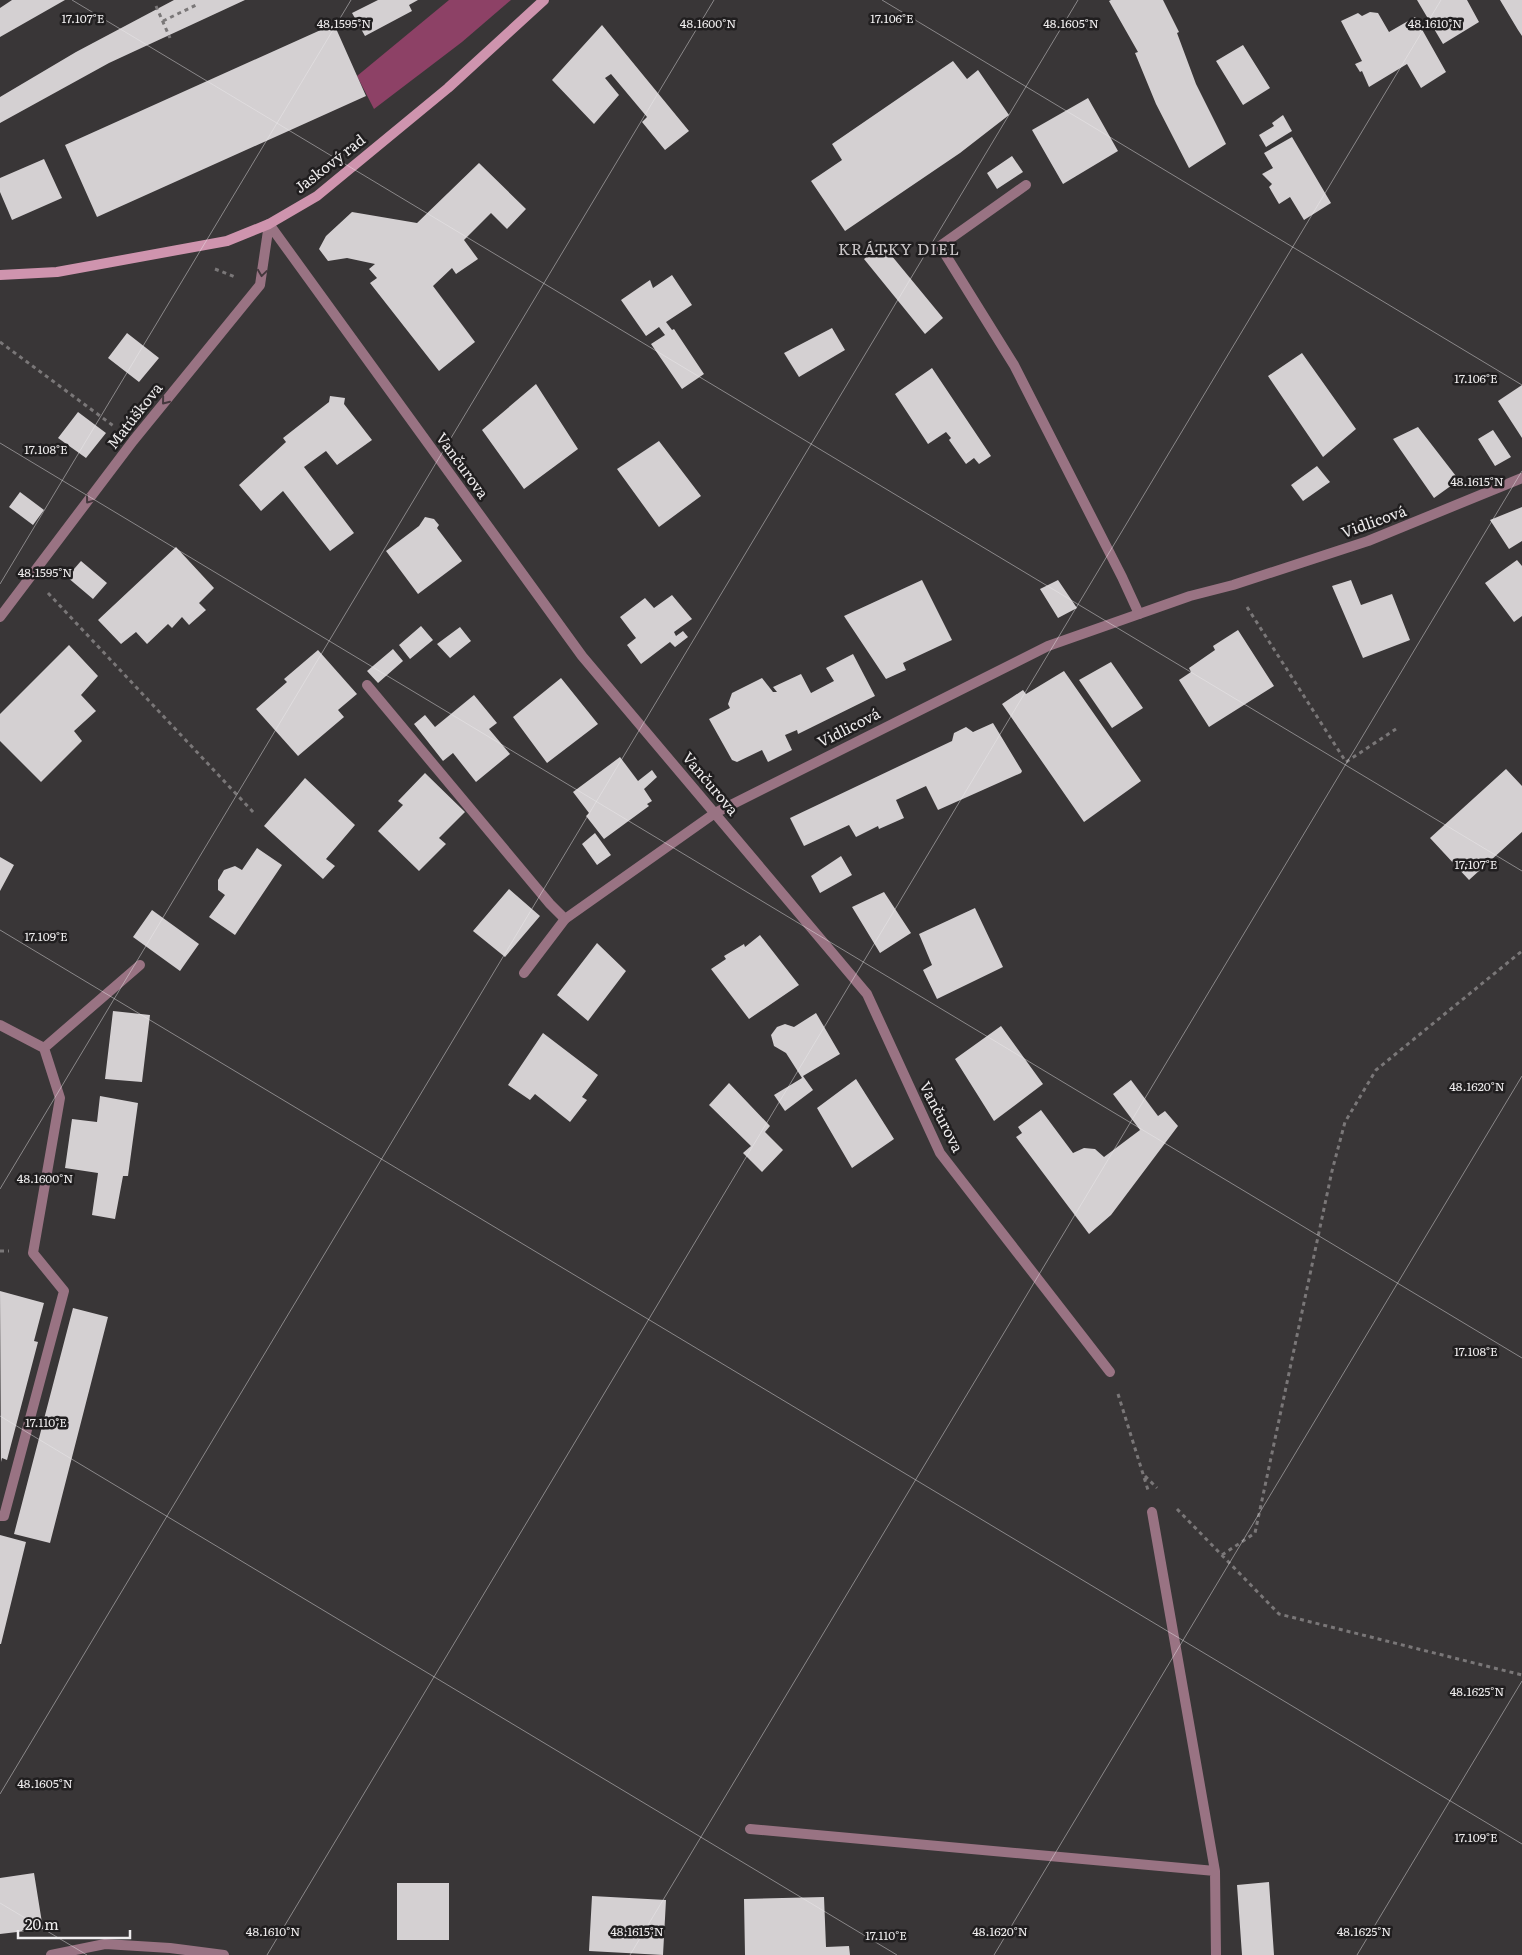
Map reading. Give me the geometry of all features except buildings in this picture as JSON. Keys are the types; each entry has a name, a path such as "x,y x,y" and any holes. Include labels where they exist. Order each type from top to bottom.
{"street":[{"name":"Jaskový rad","path":"0,275 57,272 227,241 269,224 317,196 448,88 544,0"},
{"path":"1026,185 940,246 1014,365 1139,614"},
{"name":"Matúškova","path":"0,617 133,441 260,285 269,224"},
{"name":"Vančurova","path":"269,224 582,656 867,994 940,1153 1110,1372"},
{"name":"Vidlicová","path":"524,973 565,919 715,813 1048,646 1190,596 1233,585 1368,541 1522,478"},
{"path":"367,685 565,919"},
{"path":"44,1048 140,965"},
{"path":"0,1025 44,1048 60,1098 33,1253 64,1291 4,1516 0,1516"},
{"path":"1152,1512 1215,1871 1216,1955"},
{"path":"750,1829 1215,1871"},
{"path":"51,1955 105,1944 170,1948 224,1955"}],"path":[{"path":"163,22 196,5"},
{"path":"156,6 170,38"},
{"path":"0,342 133,441"},
{"path":"1233,585 1346,762 1396,729"},
{"path":"48,593 254,813"},
{"path":"1222,1555 1255,1533 1332,1171 1346,1122 1376,1070 1522,951"},
{"path":"1110,1372 1145,1476 1158,1489"},
{"path":"1171,1502 1279,1614 1522,1674"}],"shaded area":[{"path":"449,0 511,0 462,42 374,109 357,76"}],"district":[{"name":"KRÁTKY DIEL","path":"899,249"}]}
